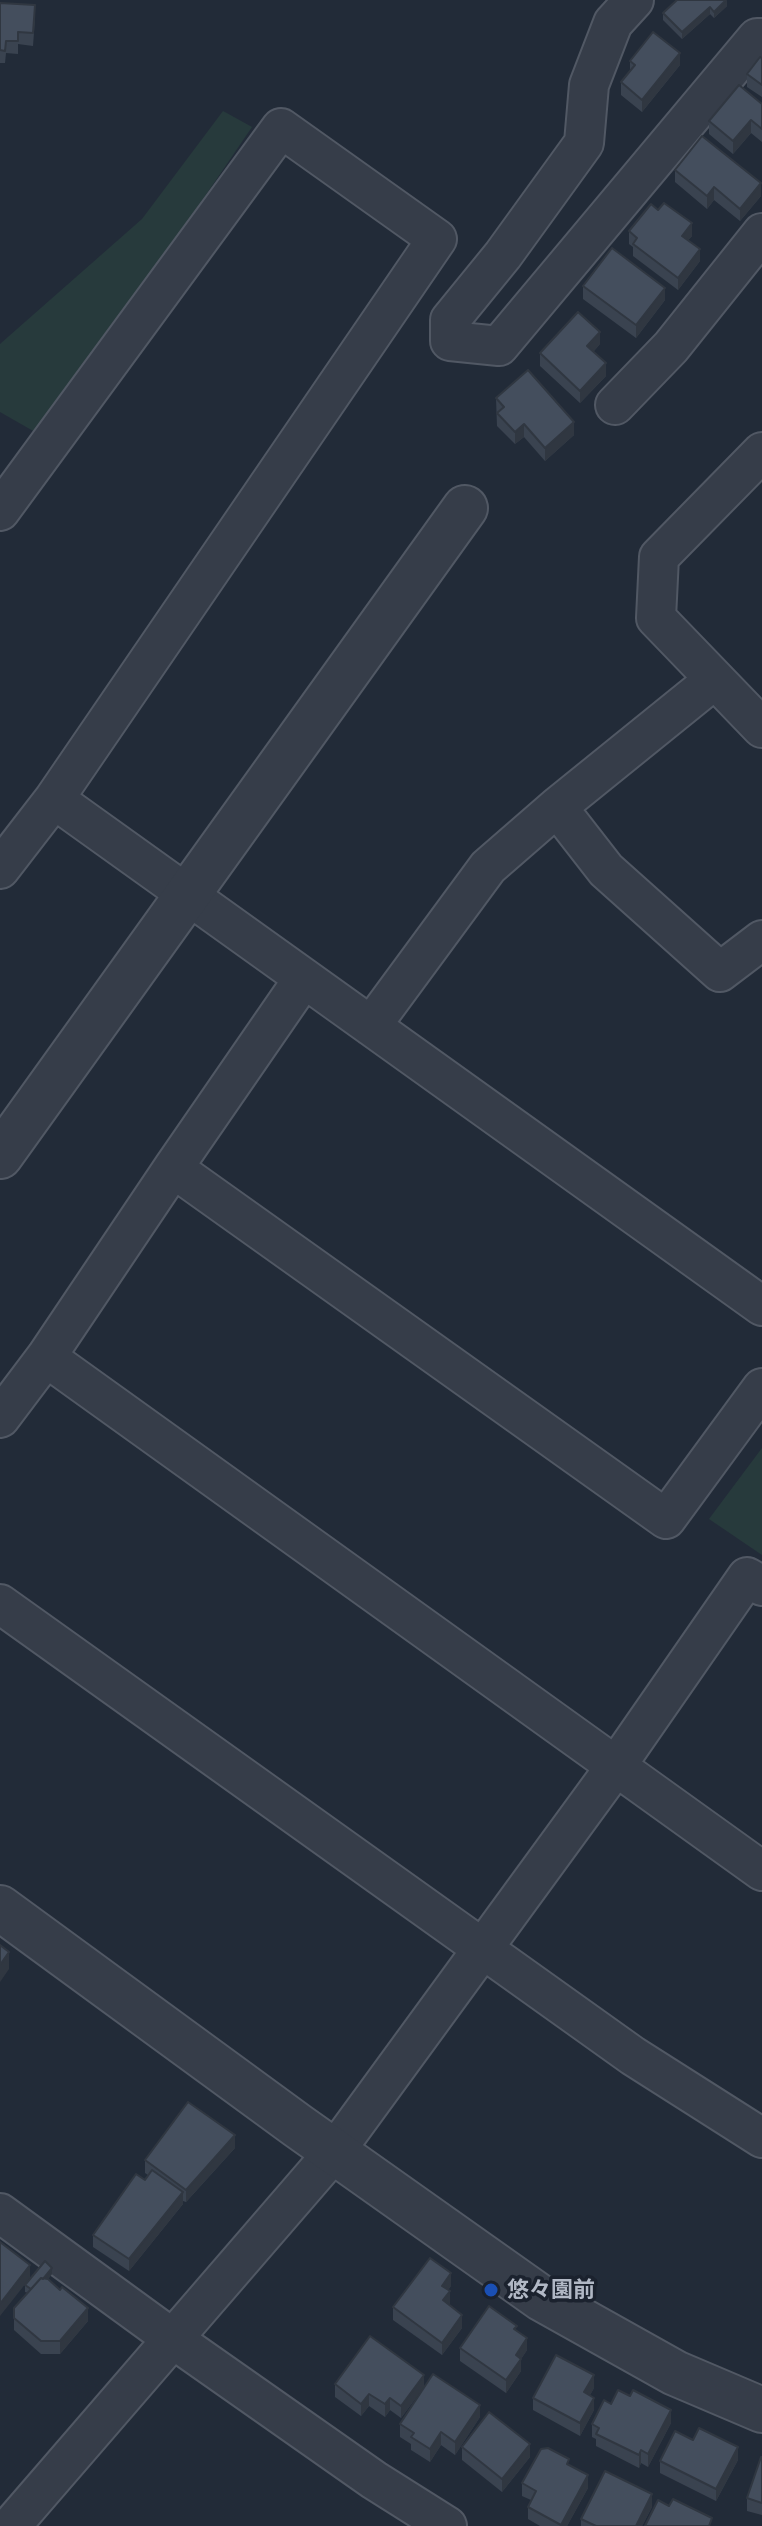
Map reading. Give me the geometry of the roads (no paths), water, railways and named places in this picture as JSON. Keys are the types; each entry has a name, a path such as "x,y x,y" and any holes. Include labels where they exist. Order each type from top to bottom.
{"street":[{"path":"634,0 613,23 589,85 584,143 503,255 450,320 450,341 499,346 757,38 762,38"},
{"path":"0,511 281,128 437,239 54,799 0,869"},
{"path":"615,405 671,347 762,233"},
{"path":"762,452 659,557 656,618 762,728"},
{"path":"0,1156 465,508"},
{"path":"371,1026 488,867 714,680"},
{"path":"54,799 762,1306"},
{"path":"557,807 606,870 720,972 762,940"},
{"path":"0,1418 46,1357 304,978"},
{"path":"173,1168 666,1519 762,1388"},
{"path":"46,1357 762,1871"},
{"path":"11,2526 335,2151 616,1766 747,1577 762,1586"},
{"path":"0,1604 633,2056 762,2138"},
{"path":"0,1908 541,2298 675,2373 762,2410"},
{"path":"0,2213 374,2480 447,2526"}],"place":[{"name":"悠々園前","path":"491,2290"}]}
